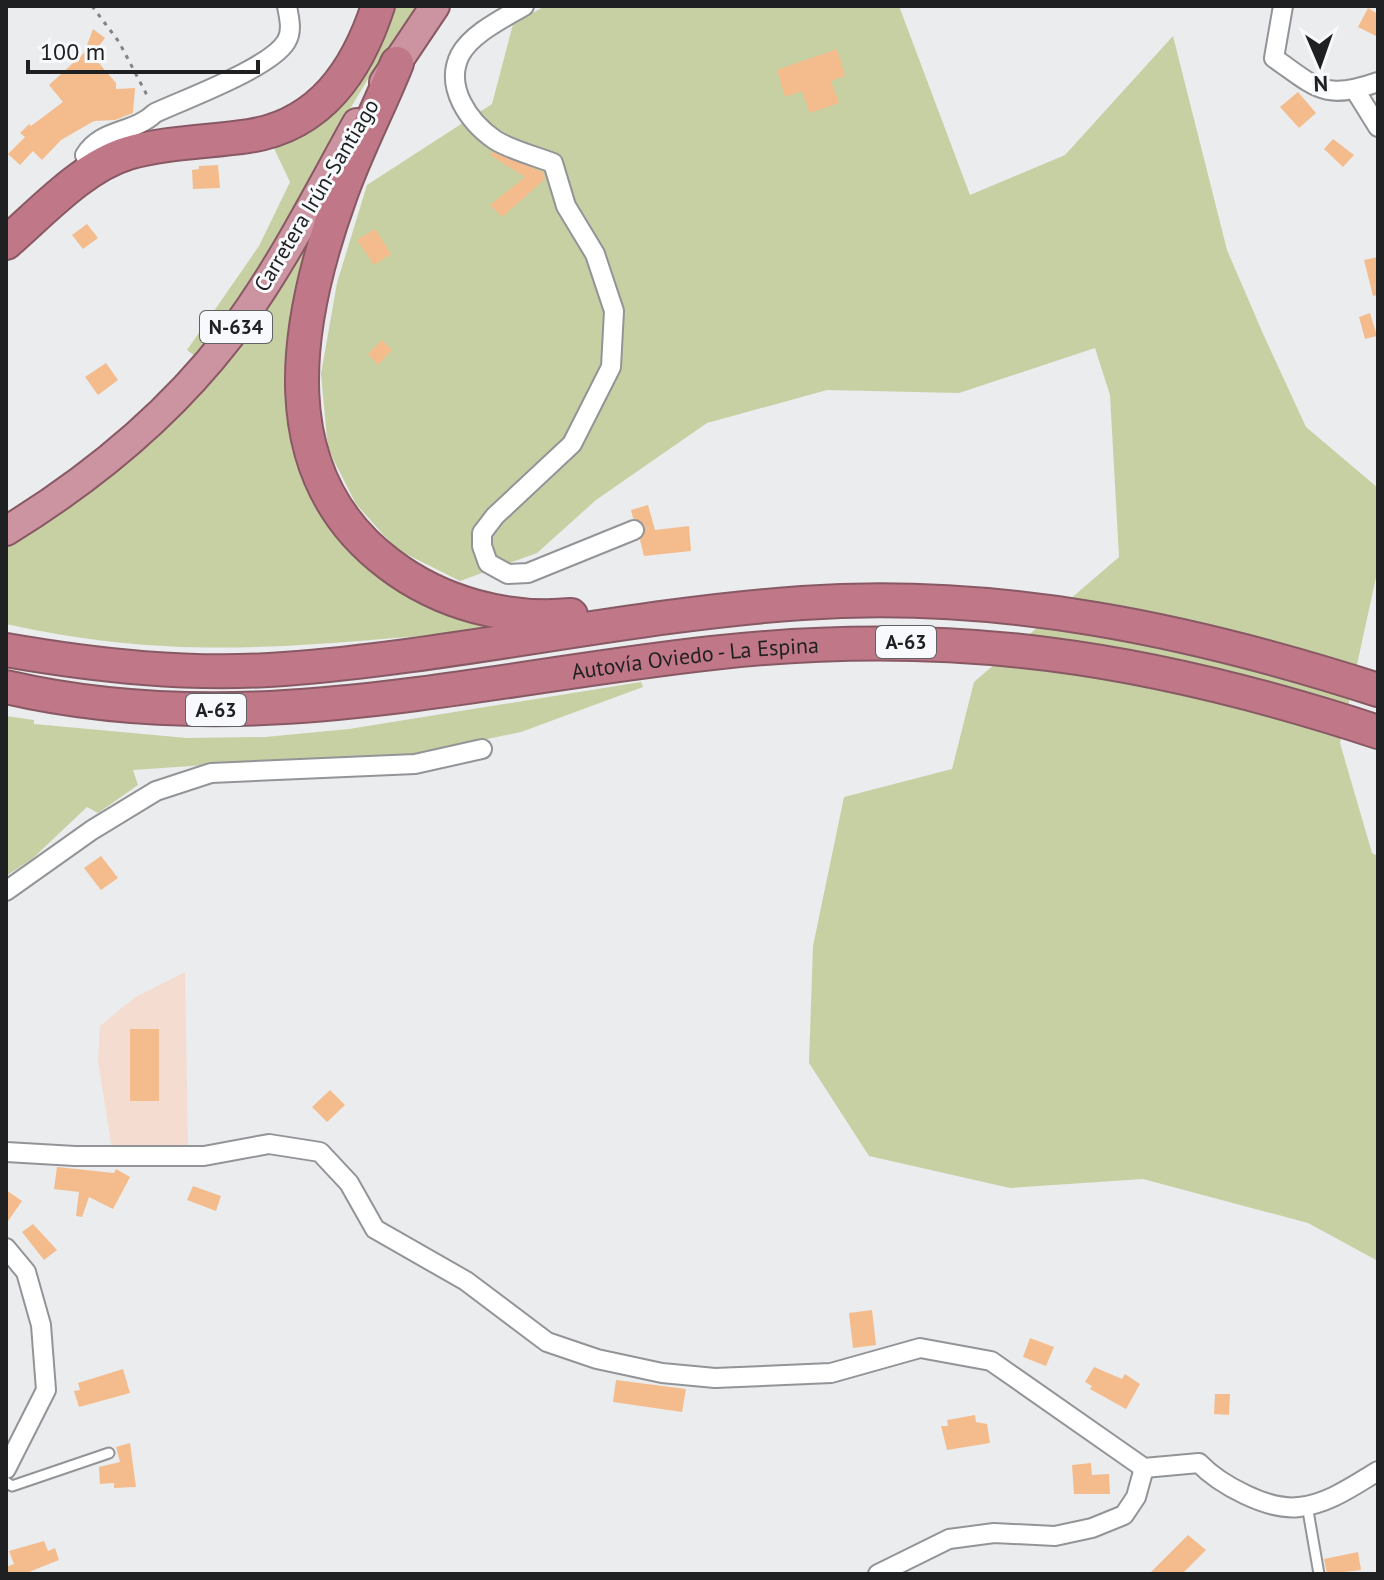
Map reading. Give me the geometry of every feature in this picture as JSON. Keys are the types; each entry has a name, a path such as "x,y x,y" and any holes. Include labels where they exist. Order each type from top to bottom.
{"highway":[{"path":"6,243 92,172 127,153 249,136 299,120 325,101 354,67 378,6"},
{"name":"Carretera Irún-Santiago","path":"6,531 108,460 164,410 208,362 265,283 359,119 435,6"},
{"path":"397,63 329,231 311,303 300,371 304,427 311,455 321,482 342,518 370,551 423,586 470,606 511,614 551,617 740,599 805,603"},
{"name":"Autovía Oviedo - La Espina","path":"6,650 98,665 146,669 283,669 805,603 981,605 1067,613 1152,628 1276,657 1378,690"},
{"name":"Autovía Oviedo - La Espina","path":"6,687 109,705 254,711 427,695 714,652 895,642 1051,652 1144,666 1269,696 1378,732"},
{"path":"6,704 97,717 181,721 359,711 427,695"}],"street":[{"path":"92,172 85,155 94,140 142,125 155,113 269,60 286,42 291,26 287,6"},
{"path":"524,6 488,27 460,55 455,91 471,118 496,141 553,163 566,206 595,254 614,311 611,367 572,444 495,516 482,533 482,546 488,563 508,574 528,573 634,530"},
{"path":"1283,6 1274,58 1323,92 1355,90 1378,82"},
{"path":"1355,90 1378,127"},
{"path":"6,891 92,830 156,791 211,773 415,764 482,749"},
{"path":"6,1152 75,1156 204,1156 269,1144 320,1152 349,1183 375,1229 466,1281 547,1342 597,1359 636,1368 715,1378 831,1373 920,1348 991,1361 1144,1468 1199,1463 1238,1493 1296,1508 1330,1498 1378,1471"},
{"path":"6,1248 26,1272 41,1325 46,1390 12,1448 6,1469"},
{"path":"878,1574 949,1539 994,1533 1055,1536 1103,1524 1124,1515 1136,1497 1144,1468"}],"lane":[{"path":"6,1482 12,1486 109,1453"},
{"path":"1307,1505 1319,1574"}],"path":[{"path":"92,6 119,42 155,113"}],"shaded area":[{"path":"185,972 188,1147 112,1149 98,1061 100,1026 134,998"}],"green space":[{"path":"391,6 417,6 360,93 255,272 196,357 187,350 259,246 290,182 272,144"},
{"path":"545,6 899,6 970,195 1065,155 1173,36 1227,250 1264,336 1306,427 1378,488 1378,568 1340,743 1372,853 1378,856 1378,1261 1308,1223 1143,1179 1010,1188 869,1156 809,1063 813,946 844,797 952,769 974,682 1119,557 1110,395 1095,348 959,393 827,390 707,423 596,500 537,553 460,581 396,549 356,504 328,449 321,374 337,283 367,185 492,104 513,24"},
{"path":"333,192 304,297 336,522 509,627 332,643 193,647 102,641 6,624 6,546 87,492"},
{"path":"641,682 643,687 521,732 405,756 308,758 133,770 138,785 98,813 87,807 32,859 6,876 6,716 34,720 34,724 187,738 265,737 349,729"}],"building":[{"path":"1368,8 1378,14 1378,37 1358,27"},
{"path":"93,29 105,38 92,55 116,83 116,89 135,88 133,113 115,120 94,121 61,140 42,160 33,151 20,165 8,154 25,137 20,133 29,124 31,126 63,102 49,85 84,53"},
{"path":"837,49 845,76 831,81 839,103 810,113 802,91 785,97 777,70"},
{"path":"1298,92 1316,113 1299,128 1280,107"},
{"path":"1333,139 1354,155 1343,167 1324,149"},
{"path":"492,152 543,172 545,179 502,217 490,205 525,177 490,155"},
{"path":"218,165 220,188 193,189 192,170 199,169 199,166"},
{"path":"87,224 98,238 83,249 72,235"},
{"path":"375,229 391,254 374,265 357,240"},
{"path":"1378,257 1378,295 1373,296 1364,260"},
{"path":"1370,313 1377,336 1365,339 1359,317"},
{"path":"382,340 392,350 378,365 368,354"},
{"path":"106,363 118,380 98,395 85,377"},
{"path":"648,505 655,530 689,526 691,551 644,556 640,540 645,526 633,518 631,510"},
{"path":"101,856 118,878 101,890 84,868"},
{"path":"130,1029 159,1029 159,1101 130,1101"},
{"path":"330,1090 345,1105 327,1122 312,1107"},
{"path":"57,1167 114,1173 116,1169 130,1177 113,1209 89,1197 82,1217 76,1216 79,1192 54,1189"},
{"path":"193,1186 221,1196 216,1211 187,1200"},
{"path":"6,1190 22,1201 6,1224"},
{"path":"33,1224 57,1250 44,1260 22,1232"},
{"path":"872,1310 876,1345 853,1348 849,1313"},
{"path":"1030,1338 1054,1347 1046,1366 1023,1357"},
{"path":"1094,1367 1122,1379 1125,1374 1140,1384 1126,1409 1090,1389 1092,1386 1085,1382"},
{"path":"123,1369 130,1393 79,1407 74,1391 80,1390 78,1383"},
{"path":"616,1380 686,1389 682,1412 613,1402"},
{"path":"1215,1394 1230,1394 1229,1415 1214,1414"},
{"path":"975,1415 976,1422 987,1424 990,1443 947,1450 941,1426 948,1426 947,1420"},
{"path":"130,1443 136,1487 114,1488 114,1483 100,1484 99,1467 120,1462 116,1447"},
{"path":"1091,1463 1092,1475 1109,1474 1110,1494 1074,1494 1072,1465"},
{"path":"1188,1535 1206,1550 1182,1574 1149,1574"},
{"path":"44,1541 48,1551 55,1548 59,1560 24,1574 6,1574 6,1567 14,1564 9,1551"},
{"path":"1358,1552 1361,1570 1327,1574 1324,1559"}]}
